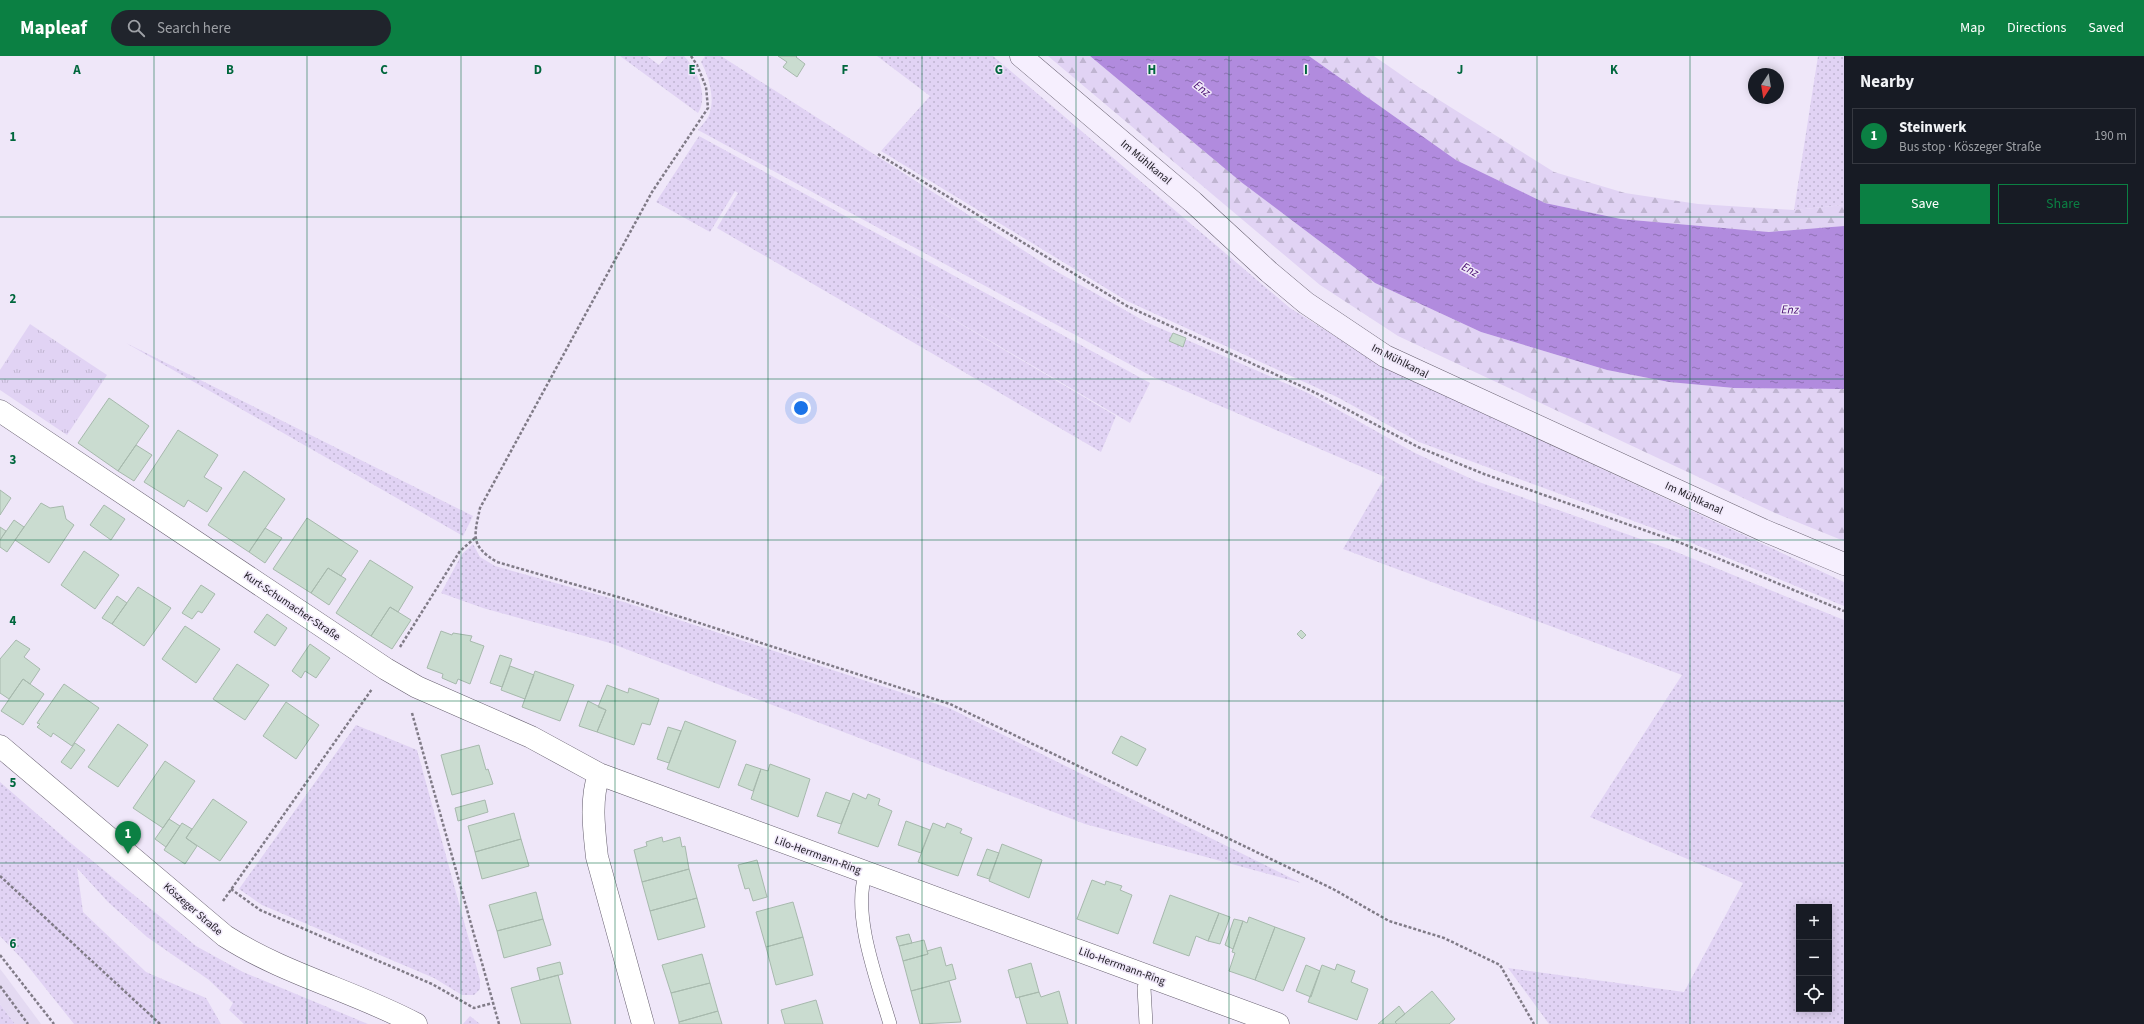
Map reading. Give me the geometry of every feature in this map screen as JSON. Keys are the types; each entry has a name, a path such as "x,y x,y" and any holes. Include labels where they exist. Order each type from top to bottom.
{"street":[{"name":"Im Mühlkanal","path":"1021,56 1193,202 1269,272 1306,303 1385,356 1763,530 1844,564"},
{"name":"Kurt-Schumacher-Straße","path":"0,411 386,669 417,687 531,737 599,774"},
{"name":"Köszeger Straße","path":"0,746 225,936 246,950 416,1024"},
{"name":"Lilo-Herrmann-Ring","path":"599,774 1278,1024"},
{"path":"599,774 594,786 594,832 597,857 643,1024"}],"lane":[{"path":"866,873 862,884 864,931 890,1024"},
{"path":"1146,1024 1144,988 1149,976"}],"path":[{"path":"691,56 697,64 706,87 708,108 652,192 480,508 475,538 477,546 484,554 497,562 625,599 950,704 1333,889 1389,920 1444,938 1500,965 1534,1024"},
{"path":"878,154 1127,306 1316,393 1418,447 1484,474 1681,543 1844,611"},
{"path":"404,640 460,552 475,538"},
{"path":"209,921 386,669"},
{"path":"412,718 499,1024"},
{"path":"0,876 160,1024"},
{"path":"231,889 260,910 432,984 474,1008 493,1003"},
{"path":"0,956 54,1024"},
{"path":"0,986 28,1024"}],"shaded area":[{"path":"0,969 41,1024 15,1024 0,1004"}],"green space":[{"path":"620,56 647,56 659,65 667,56 684,56 697,75 702,91 701,106 698,113"},
{"path":"705,56 721,56 1054,270 1146,322 1310,394 1415,453 1476,481 1669,549 1844,620 1844,1024 1549,1024 1508,968 1684,992 1743,883 1590,817 1682,675 1343,549 1385,477 1153,377 698,130 709,114 712,100 706,73 701,62"},
{"path":"877,56 993,56 1290,308 1384,367 1844,582 1844,606 1677,537 1419,442 1337,397 1127,301 881,151 930,96"},
{"path":"1048,56 1090,56 1241,182 1375,283 1481,332 1607,370 1669,382 1734,388 1844,389 1844,541 1775,513 1398,336 1320,285"},
{"path":"1309,56 1374,56 1420,88 1554,172 1625,193 1698,204 1794,210 1844,205 1844,226 1769,232 1621,219 1545,203 1456,160"},
{"path":"1818,56 1844,56 1844,205 1794,210"},
{"path":"699,136 1150,383 1130,423 856,262 1116,416 1101,452 717,228 738,193 735,191 710,232 656,202"},
{"path":"30,324 107,375 67,435 0,390 0,370"},
{"path":"126,343 473,516 463,536"},
{"path":"473,544 480,557 495,566 624,602 949,708 1301,883 1085,824 610,643 483,608 441,593 462,554"},
{"path":"356,725 417,750 480,980 480,989 474,995 462,995 434,978 262,905 239,889"},
{"path":"0,782 67,840 196,946 243,972 368,1024 244,1024 229,1010 233,1003 209,980 147,937 108,902 77,868 83,912 146,972 206,998 221,1024 74,1024 23,960 0,936"},
{"path":"0,1004 15,1024 0,1024"},
{"path":"470,1016 480,1024 463,1024"}],"water":[{"name":"Enz","path":"1090,56 1309,56 1456,160 1545,203 1621,219 1769,232 1844,226 1844,389 1734,388 1669,382 1607,370 1481,332 1375,283 1241,182"}],"building":[{"path":"778,56 797,56 796,57 805,64 797,77 783,67 787,62"},
{"path":"1173,333 1186,338 1183,347 1169,341"},
{"path":"109,398 149,426 118,471 78,443"},
{"path":"178,430 218,455 204,477 222,488 207,512 188,500 184,507 144,482"},
{"path":"136,445 152,455 134,481 118,471"},
{"path":"244,471 285,499 249,552 208,525"},
{"path":"0,490 11,498 0,515"},
{"path":"41,503 50,508 63,506 66,519 74,525 49,563 15,540"},
{"path":"104,505 125,519 111,540 90,525"},
{"path":"307,518 358,551 341,576 328,568 311,593 273,569"},
{"path":"14,520 24,527 7,552 0,547 0,540"},
{"path":"0,527 6,531 0,540"},
{"path":"265,528 282,538 265,563 249,552"},
{"path":"84,551 119,575 95,609 61,585"},
{"path":"370,560 413,587 398,612 390,607 371,636 336,613"},
{"path":"328,568 346,579 329,605 311,593"},
{"path":"201,585 215,594 202,613 198,611 192,619 182,613"},
{"path":"138,587 171,608 144,646 112,624"},
{"path":"117,596 127,603 112,624 102,618"},
{"path":"390,607 411,620 392,649 371,636"},
{"path":"267,614 287,628 275,646 254,632"},
{"path":"185,626 220,649 196,683 162,659"},
{"path":"1301,630 1306,635 1302,639 1297,634"},
{"path":"441,631 452,635 453,633 472,636 470,641 484,646 470,684 458,679 456,684 442,678 443,674 427,668"},
{"path":"16,640 30,649 24,657 40,669 30,684 23,679 9,699 0,693 0,659"},
{"path":"310,644 330,658 316,678 305,671 301,678 292,671"},
{"path":"500,655 512,659 502,687 490,683"},
{"path":"237,664 269,685 245,720 213,699"},
{"path":"510,666 534,675 525,699 501,690"},
{"path":"535,671 574,685 560,721 522,707"},
{"path":"23,679 44,694 23,725 1,711"},
{"path":"64,684 99,708 72,746 53,733 51,737 37,727 40,724 37,723"},
{"path":"607,685 628,693 629,688 659,699 650,725 642,723 634,745 597,732 606,710 598,707"},
{"path":"588,701 606,710 597,732 579,726"},
{"path":"286,702 319,725 296,759 263,736"},
{"path":"685,721 736,741 719,788 667,769"},
{"path":"118,724 148,745 118,787 88,767"},
{"path":"668,727 681,731 669,763 657,759"},
{"path":"1121,736 1146,749 1137,766 1112,753"},
{"path":"75,743 85,750 71,769 61,762"},
{"path":"479,745 486,770 488,769 493,784 452,795 441,755"},
{"path":"165,761 195,781 163,828 133,808"},
{"path":"746,764 761,769 753,791 738,785"},
{"path":"770,764 810,779 798,817 751,799 761,769 768,771"},
{"path":"826,792 850,801 841,824 817,816"},
{"path":"853,793 866,799 868,794 880,799 878,805 892,811 878,847 838,833"},
{"path":"213,799 247,822 220,861 186,838"},
{"path":"485,800 488,812 458,821 455,808"},
{"path":"514,813 521,839 475,852 468,826"},
{"path":"169,819 180,826 166,847 155,839"},
{"path":"906,821 930,830 921,853 898,845"},
{"path":"182,823 192,829 186,838 197,846 185,864 164,850"},
{"path":"933,823 945,828 947,823 962,829 960,833 972,838 958,876 918,862"},
{"path":"662,837 663,842 680,837 682,847 685,846 689,869 642,882 634,850 647,846 646,842"},
{"path":"521,839 529,866 482,879 475,852"},
{"path":"1002,844 1042,860 1029,898 989,881"},
{"path":"987,849 999,853 989,879 977,875"},
{"path":"757,860 767,897 753,901 749,888 745,889 738,865"},
{"path":"689,869 697,898 650,911 642,882"},
{"path":"1092,880 1105,885 1106,881 1122,886 1120,890 1132,895 1118,934 1077,919"},
{"path":"536,892 543,919 497,931 489,905"},
{"path":"1170,895 1219,913 1208,941 1196,936 1189,956 1153,943"},
{"path":"697,898 705,927 658,940 650,911"},
{"path":"793,902 803,937 766,947 756,912"},
{"path":"1219,913 1230,917 1220,944 1208,941"},
{"path":"1249,917 1275,927 1255,980 1229,971 1235,953 1232,952 1243,921 1247,923"},
{"path":"543,919 551,945 504,958 497,931"},
{"path":"1234,919 1243,921 1233,949 1225,945"},
{"path":"1275,927 1305,938 1283,991 1255,980"},
{"path":"909,934 912,943 899,946 896,937"},
{"path":"803,937 813,975 776,985 766,947"},
{"path":"924,940 928,954 903,961 899,946"},
{"path":"941,947 946,966 952,964 956,979 911,991 903,961 928,954 927,951"},
{"path":"702,954 710,983 671,993 662,965"},
{"path":"560,962 563,974 540,980 537,968"},
{"path":"1031,963 1039,992 1016,998 1008,970"},
{"path":"1337,964 1355,971 1351,982 1368,989 1357,1020 1308,1002 1322,965 1335,970"},
{"path":"1306,965 1320,971 1311,997 1296,991"},
{"path":"558,975 571,1024 521,1024 511,988"},
{"path":"949,981 961,1022 920,1024 911,991"},
{"path":"710,983 718,1011 679,1022 671,993"},
{"path":"1059,991 1068,1024 1027,1024 1019,997 1039,992 1041,997"},
{"path":"1432,991 1455,1019 1449,1024 1397,1024 1395,1022"},
{"path":"816,1000 823,1024 785,1024 781,1010"},
{"path":"1399,1006 1405,1014 1395,1022 1397,1024 1378,1024"},
{"path":"718,1011 722,1024 679,1024 679,1022"}],"place":[{"name":"Steinwerk","path":"128,854"}]}
